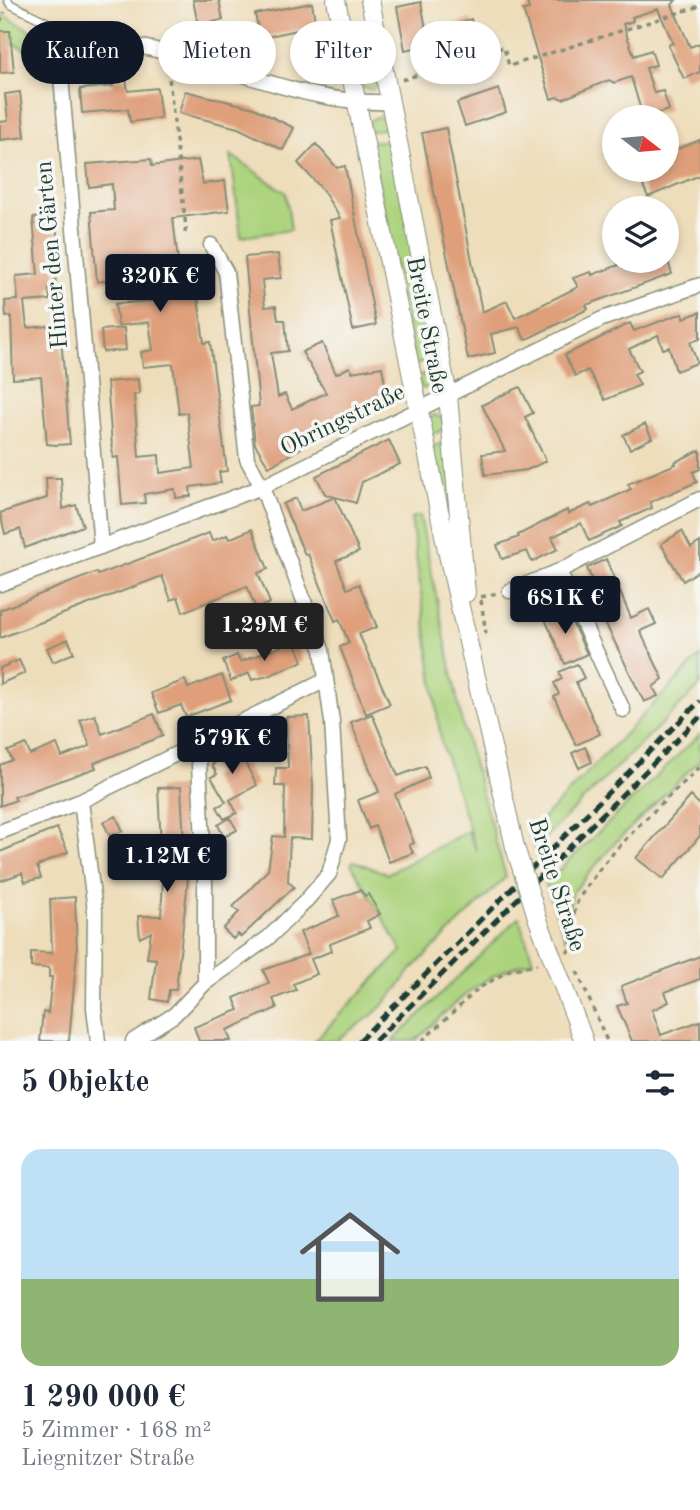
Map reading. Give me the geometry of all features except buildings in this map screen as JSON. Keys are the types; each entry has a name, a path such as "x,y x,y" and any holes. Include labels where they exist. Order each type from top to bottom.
{"street":[{"name":"Breite Straße","path":"336,0 418,410 471,659 515,847 538,920 561,956 584,1041"},
{"name":"Breite Straße","path":"370,0 448,396 460,502 471,659"},
{"name":"Hinter den Gärten","path":"62,84 101,547"},
{"path":"270,84 302,94 357,103 390,102"},
{"path":"133,1041 174,1015 205,983 268,938 304,903 329,874 336,859 339,839 332,722 322,650 262,487 247,459 226,272 211,245"},
{"name":"Obringstraße","path":"0,584 262,487 602,319 700,285"},
{"path":"510,591 559,571 700,499"},
{"path":"559,571 623,710"},
{"path":"0,832 80,801 326,680"},
{"path":"198,745 205,882 205,983"},
{"path":"80,801 95,911 94,1007 98,1041"}],"lane":[{"path":"8,0 10,4 45,21"}],"path":[{"path":"400,81 504,47 509,66 700,6"},
{"path":"168,84 186,228 184,236"},
{"path":"479,585 486,635"},
{"path":"422,1041 479,988 510,970 518,970 561,956 572,946 574,912 586,887 618,847 700,767"},
{"path":"561,956 607,1041"}],"green space":[{"path":"0,13 21,25 21,47 9,41 0,42"},
{"path":"359,84 379,84 372,90 360,87"},
{"path":"376,117 385,118 390,127 368,132 368,122"},
{"path":"392,140 435,357 415,365 370,142"},
{"path":"231,155 286,193 291,230 241,237"},
{"path":"438,367 439,383 432,389 422,388 417,377"},
{"path":"434,415 443,418 447,428 429,436 429,418"},
{"path":"448,441 457,532 447,535 431,447"},
{"path":"420,516 463,727 506,877 411,970 371,1016 337,1041 314,1041 402,951 351,864 354,861 387,874 468,831 477,852 441,742 411,518"},
{"path":"700,656 700,686 534,848 529,833"},
{"path":"700,734 700,760 614,844 573,892 567,914 566,940 545,884"},
{"path":"519,917 533,961 515,966 483,982 455,1003 415,1041 393,1041"}],"railway":[{"path":"359,1041 700,701"},
{"path":"375,1041 700,717"}]}
